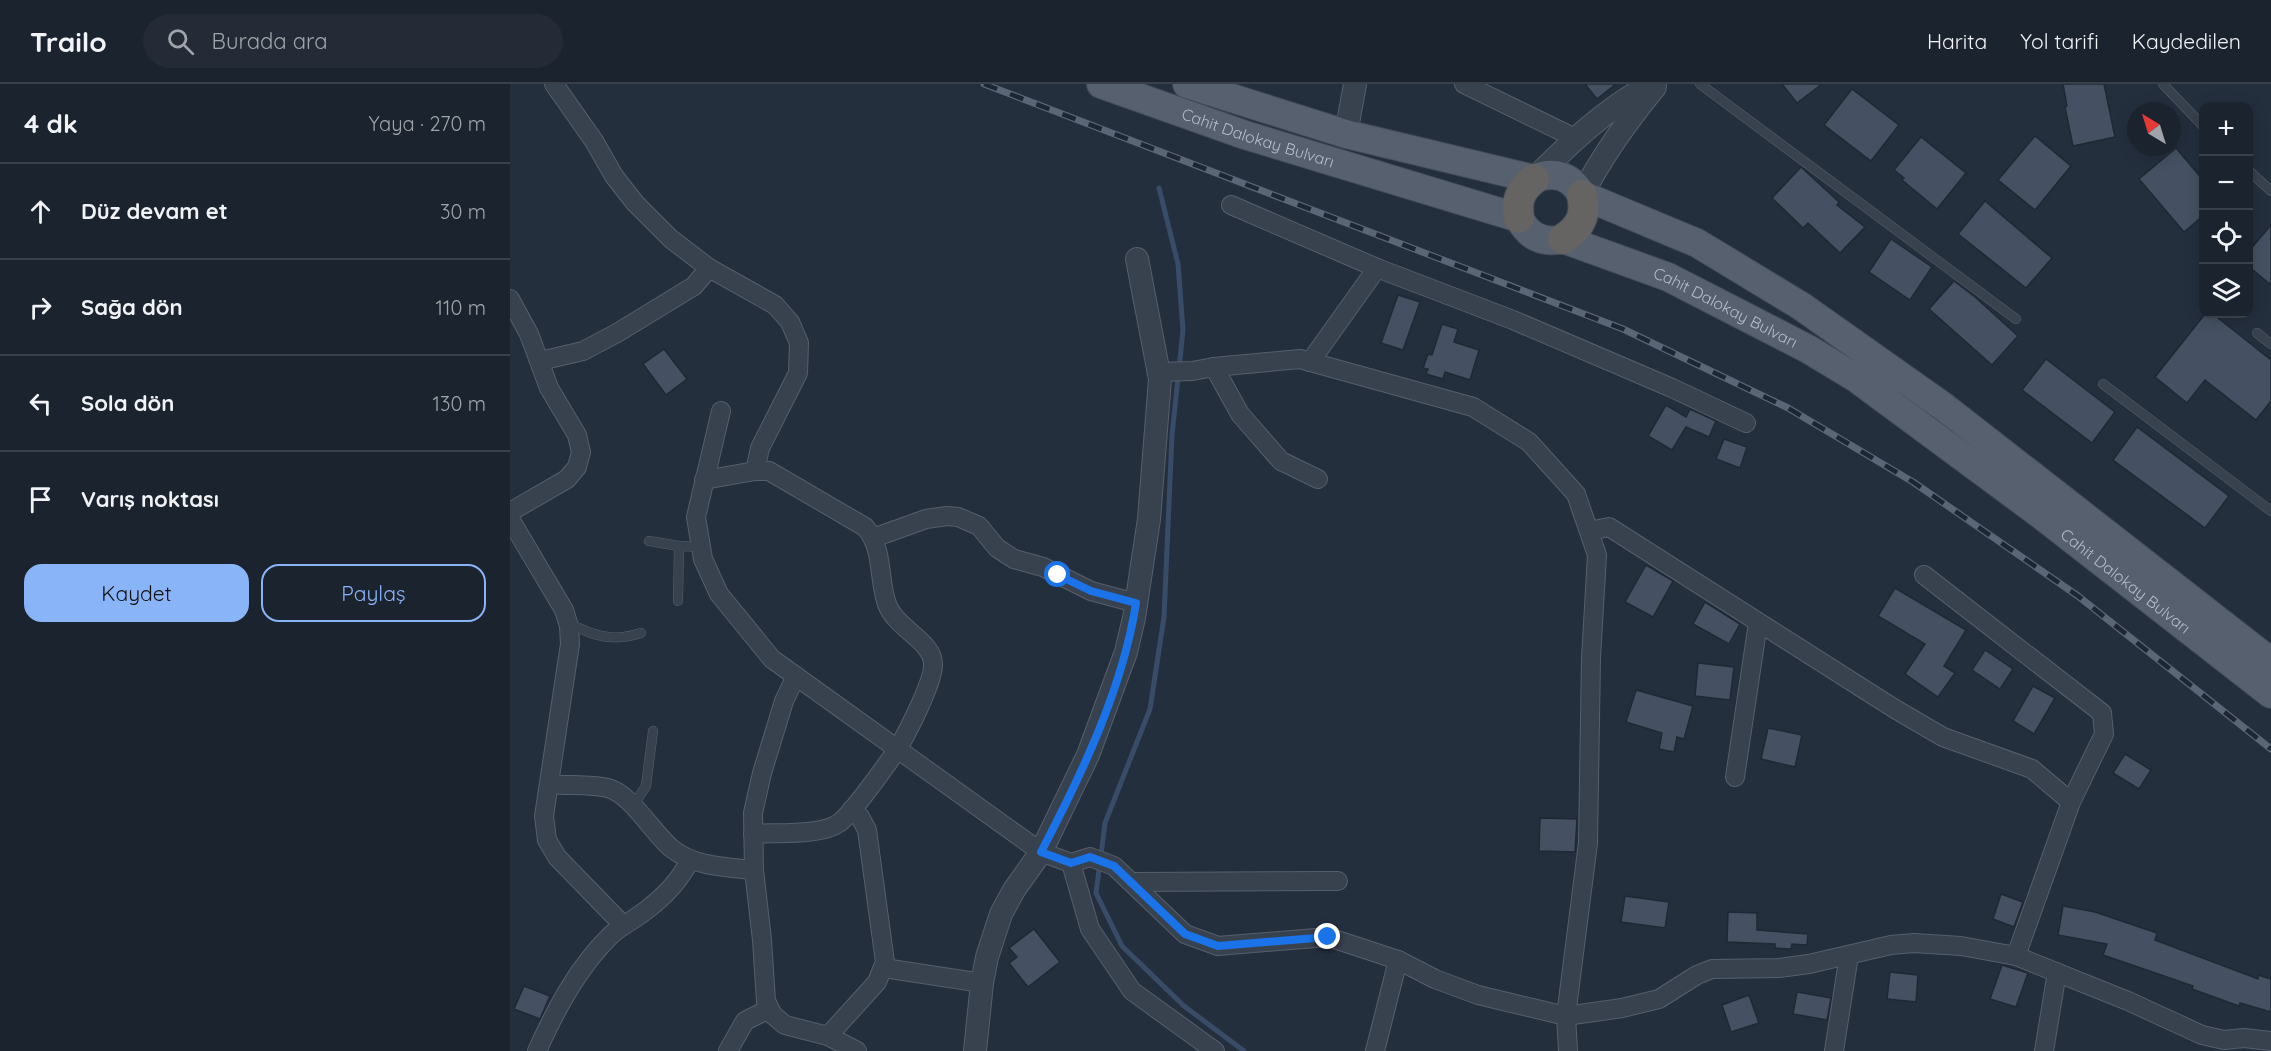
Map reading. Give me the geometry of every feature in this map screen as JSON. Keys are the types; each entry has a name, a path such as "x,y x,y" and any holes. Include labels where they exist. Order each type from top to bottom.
{"highway":[{"path":"1519,218 1517,207 1519,196 1525,186 1534,179"},
{"path":"1563,238 1579,225 1583,215 1582,195"}],"main road":[{"name":"Cahit Dalokay Bulvarı","path":"1101,84 1245,135 1519,218 1529,234 1555,241 1563,238 1668,278 1808,349 1856,378 2040,514 2271,694"},
{"name":"Cahit Dalokay Bulvarı","path":"1187,84 1346,134 1534,179 1542,175 1561,175 1569,179 1582,195 1696,243 1801,306 1944,407 2271,662"}],"street":[{"path":"554,84 594,141 614,177 635,203 671,239 709,268 775,305 790,322 799,343 798,374 760,448 755,471"},
{"path":"1346,134 1355,84"},
{"path":"1464,84 1575,138"},
{"path":"1534,179 1575,138 1629,96 1652,84"},
{"path":"1582,195 1599,163 1621,130 1658,84"},
{"path":"1231,206 1377,268 1513,320 1672,388 1746,423"},
{"path":"975,1051 982,983 987,957 1001,914 1014,890 1041,852 1079,773 1126,652 1149,519 1160,379 1165,371 1137,259"},
{"path":"540,361 583,351 617,333 694,286 709,268"},
{"path":"1310,362 1377,268"},
{"path":"510,299 530,334 549,388 580,443 579,460 573,474 510,512"},
{"path":"1165,371 1192,371 1300,359 1473,407 1529,442 1576,494 1597,555 1591,658 1588,843 1566,1016 1568,1051"},
{"path":"1214,367 1240,414 1281,461 1318,479"},
{"path":"721,411 696,517 703,559 719,594 772,659 898,747 1041,852 1071,863 1090,857 1114,866 1185,934 1218,946 1328,937 1398,960 1435,979 1478,995 1566,1016 1622,1008 1659,999 1697,975 1712,969 1779,968 1891,945 1914,943 1961,946 2016,956 2057,972 2212,1045 2244,1038 2271,1041"},
{"path":"705,480 755,471 769,471 865,527 873,538 888,607 903,628 924,644 931,655 934,666 928,685 898,747 839,824 822,830 753,834"},
{"path":"873,538 926,519 958,517 979,526 997,548 1014,559 1043,567 1091,591 1136,603"},
{"path":"510,519 564,610 569,626 570,644 544,816 545,828 557,857 623,925"},
{"path":"1589,531 1609,527 1758,623 1943,737 2032,769 2071,802"},
{"path":"1924,575 2102,713 2104,734 2071,802 2016,956"},
{"path":"1734,777 1758,623"},
{"path":"796,676 784,701 762,772 753,813 754,870 766,1001 773,1015 785,1025 828,1036 857,1051"},
{"path":"549,784 610,788 633,806 664,842 690,860 711,866 754,870"},
{"path":"828,1036 877,982 884,968 885,956 867,830 860,817 852,809"},
{"path":"537,1051 554,1012 590,957 623,925 646,911 681,879 690,860"},
{"path":"1071,863 1090,929 1132,991 1215,1051"},
{"path":"1132,882 1338,881"},
{"path":"1834,1051 1849,955"},
{"path":"1375,1051 1398,960"},
{"path":"884,968 982,983"},
{"path":"2044,1051 2057,972"},
{"path":"728,1051 745,1021 769,1009"}],"lane":[{"path":"1700,84 2016,319"},
{"path":"2163,84 2199,122"},
{"path":"2253,174 2271,190"},
{"path":"2257,333 2271,344"},
{"path":"2103,384 2271,511"},
{"path":"649,541 701,547"},
{"path":"678,601 679,546"},
{"path":"569,626 577,626 606,638 621,638 641,633"},
{"path":"633,806 646,786 653,731"}],"building":[{"path":"1585,84 1616,84 1597,99"},
{"path":"1782,84 1822,84 1797,103"},
{"path":"2063,84 2104,84 2115,137 2073,146"},
{"path":"1852,89 1899,125 1871,161 1824,125"},
{"path":"2035,136 2071,166 2035,210 1998,180"},
{"path":"1921,137 1966,173 1937,209 1902,180 1904,178 1894,170"},
{"path":"2181,154 2199,175 2199,219 2184,232 2139,179 2166,156 2181,156"},
{"path":"1801,167 1839,202 1837,205 1865,227 1840,253 1808,223 1803,228 1772,198"},
{"path":"1985,201 2052,258 2026,288 1958,234"},
{"path":"2271,225 2271,285 2253,270 2253,246"},
{"path":"1891,239 1932,267 1910,300 1869,272"},
{"path":"1954,281 2018,336 1992,365 1929,309"},
{"path":"1398,295 1420,302 1403,350 1381,343"},
{"path":"2202,318 2218,318 2271,360 2271,401 2256,420 2205,380 2187,403 2155,377"},
{"path":"1442,324 1458,329 1454,342 1479,350 1470,380 1445,372 1443,379 1426,374 1428,369 1423,368 1428,354 1432,355"},
{"path":"664,349 687,379 666,395 643,364"},
{"path":"2046,359 2115,412 2092,443 2022,390"},
{"path":"1666,405 1686,417 1690,409 1716,421 1709,437 1686,427 1672,450 1648,436"},
{"path":"2137,427 2229,496 2205,528 2113,460"},
{"path":"1724,439 1747,447 1740,468 1716,459"},
{"path":"1646,565 1673,581 1653,617 1625,602"},
{"path":"1895,588 1966,630 1944,666 1955,673 1938,697 1905,674 1925,644 1878,616"},
{"path":"1705,602 1740,624 1729,644 1693,624"},
{"path":"1985,650 2013,669 2000,689 1972,670"},
{"path":"1698,663 1734,667 1730,700 1695,696"},
{"path":"2033,686 2055,698 2034,734 2013,721"},
{"path":"1636,690 1693,706 1684,739 1677,737 1674,752 1659,749 1662,733 1626,722"},
{"path":"1768,728 1802,735 1795,767 1761,759"},
{"path":"2125,754 2151,770 2139,789 2113,773"},
{"path":"1540,818 1577,819 1575,852 1539,851"},
{"path":"2001,894 2023,902 2014,927 1993,919"},
{"path":"1625,896 1669,902 1665,928 1621,922"},
{"path":"2063,906 2095,912 2157,933 2155,940 2258,979 2258,975 2271,979 2271,1012 2240,1003 2239,1006 2192,989 2193,986 2103,955 2107,944 2058,935"},
{"path":"1728,912 1757,913 1757,930 1808,934 1807,945 1792,944 1791,949 1775,948 1775,944 1727,942"},
{"path":"1034,929 1060,962 1028,987 1009,963 1017,957 1009,948"},
{"path":"2002,965 2028,973 2016,1007 1990,999"},
{"path":"1890,972 1918,975 1916,1002 1887,999"},
{"path":"524,986 550,996 540,1019 514,1009"},
{"path":"1797,992 1831,998 1827,1020 1793,1014"},
{"path":"1749,995 1759,1023 1731,1032 1722,1005"}],"waterway":[{"path":"1159,188 1178,264 1183,330 1172,435 1164,617 1150,709 1105,823 1096,893 1122,946 1184,1006 1244,1051"}],"railway":[{"path":"984,84 1623,329 1788,408 1913,482 2078,596 2271,749"}],"route":[{"path":"1058,575 1091,591 1136,603 1126,652 1106,708 1088,755 1041,852 1071,863 1090,857 1114,866 1185,934 1218,946 1328,937"}]}
